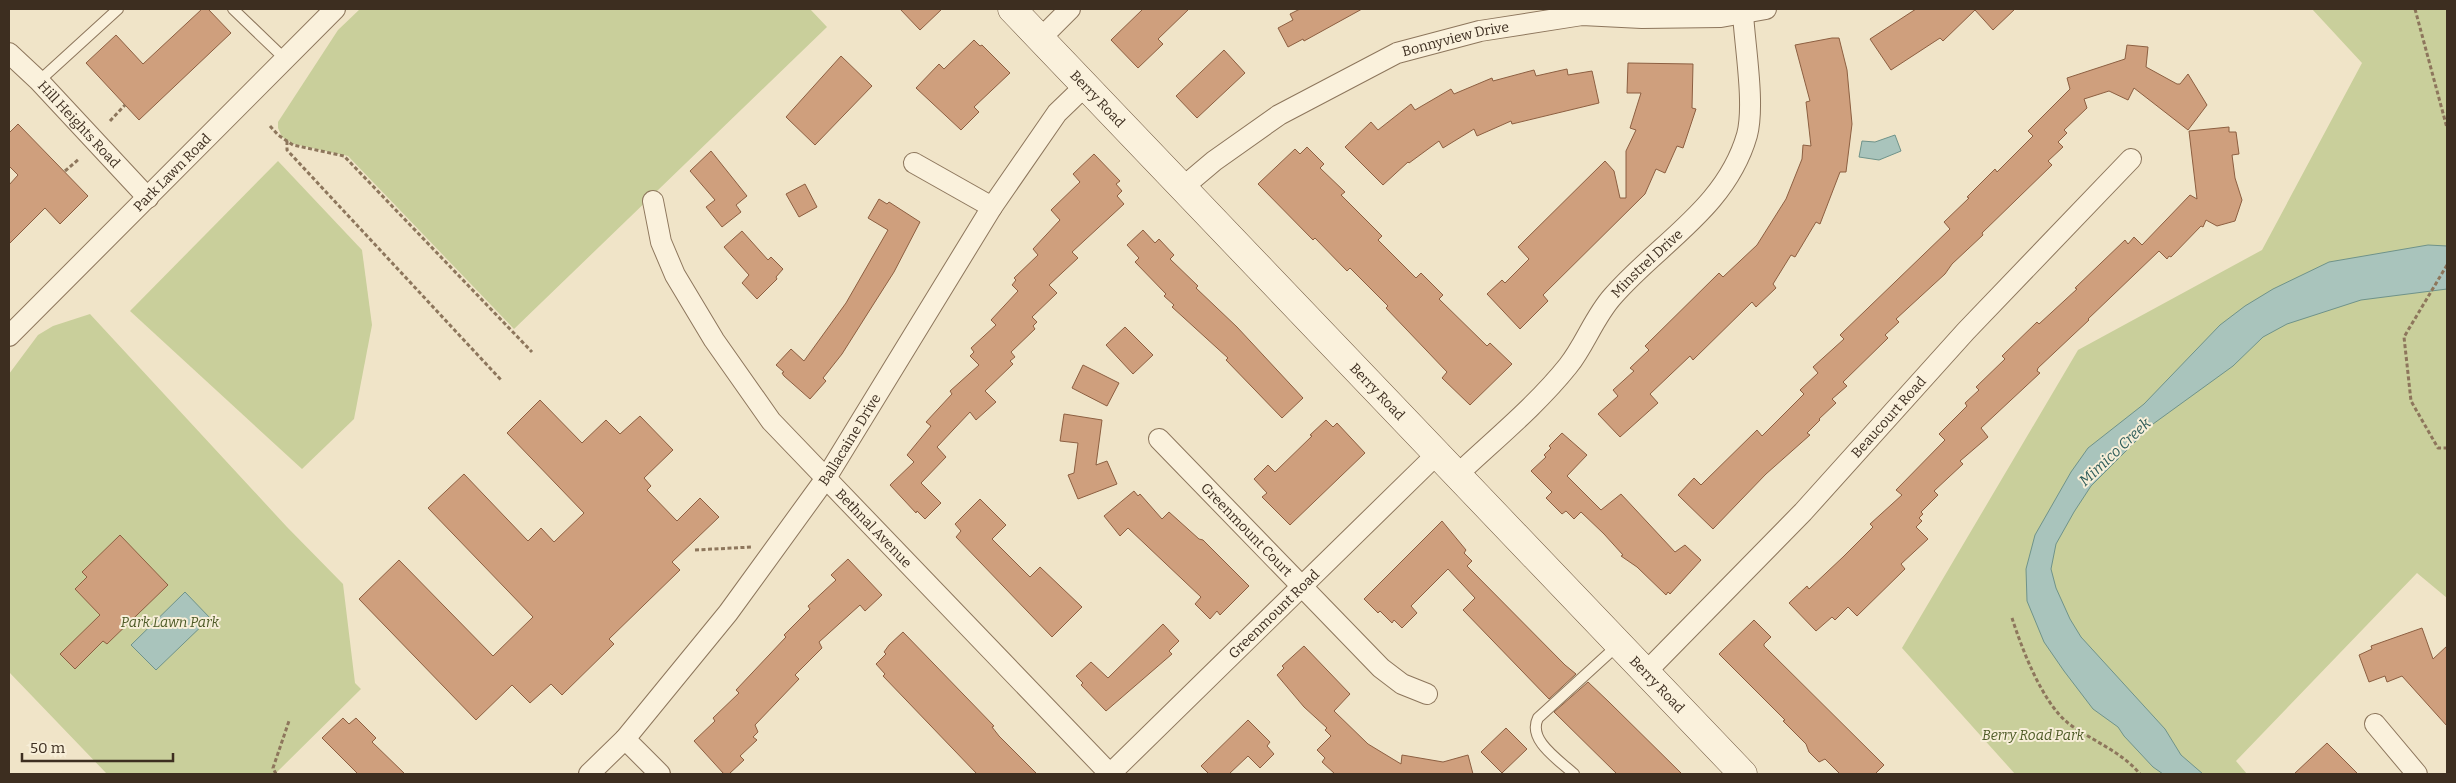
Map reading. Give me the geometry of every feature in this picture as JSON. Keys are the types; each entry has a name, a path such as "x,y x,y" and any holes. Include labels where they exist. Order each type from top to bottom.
{"street":[{"name":"Park Lawn Road","path":"9,336 335,9"},
{"name":"Berry Road","path":"1012,9 1743,774"},
{"path":"1040,39 1070,9"},
{"name":"Bonnyview Drive","path":"1182,188 1214,161 1279,115 1397,53 1480,31 1582,12 1642,18 1721,17 1766,9"},
{"name":"Minstrel Drive","path":"1457,475 1566,368 1613,295 1701,214 1728,176 1747,134 1749,102 1743,14"},
{"name":"Hill Heights Road","path":"9,53 39,81 148,198"},
{"name":"Ballacaine Drive","path":"589,774 624,739 728,613 826,478 992,207 1057,113 1084,86"},
{"name":"Beaucourt Road","path":"1646,672 1802,512 1966,331 2131,159"},
{"path":"914,163 992,207"},
{"name":"Bethnal Avenue","path":"653,201 658,232 666,257 714,340 771,421 1110,774"},
{"name":"Greenmount Court","path":"1159,439 1302,584 1381,668 1402,684 1427,694"},
{"name":"Greenmount Road","path":"1110,774 1302,584 1437,454"},
{"path":"2375,724 2417,774"},
{"path":"624,739 660,774"}],"lane":[{"path":"39,81 118,9"},
{"path":"233,9 285,58"},
{"path":"1574,774 1536,736 1534,724 1538,718 1619,644"}],"path":[{"path":"2415,9 2447,128"},
{"path":"110,121 126,105"},
{"path":"270,126 293,145 344,156 532,352"},
{"path":"287,141 287,150 502,381"},
{"path":"65,171 78,159"},
{"path":"2447,265 2404,337 2411,401 2438,448 2447,448"},
{"path":"695,550 752,547"},
{"path":"2012,618 2023,653 2053,707 2068,722 2129,762 2140,774"},
{"path":"276,774 273,768 289,721"}],"green space":[{"path":"360,9 810,9 827,27 514,329 348,156 294,144 282,137 278,128 278,122 338,30"},
{"name":"Berry Road Park","path":"2312,9 2447,9 2447,598 2417,573 2236,761 2247,774 2015,774 1902,648 2078,350 2262,250 2362,63"},
{"path":"278,161 362,250 372,325 354,419 302,469 130,311"},
{"name":"Park Lawn Park","path":"90,314 287,527 343,584 355,683 361,689 275,774 107,774 9,672 9,374 38,335 53,326"}],"water":[{"path":"1895,135 1901,151 1879,160 1859,157 1862,141 1875,142"},
{"name":"Mimico Creek","path":"2428,245 2447,246 2447,289 2361,300 2287,324 2263,337 2233,366 2153,424 2091,486 2056,544 2051,569 2056,588 2070,619 2081,637 2165,729 2181,755 2203,774 2163,774 2153,767 2118,727 2093,709 2044,642 2027,601 2026,569 2035,535 2071,472 2088,448 2144,404 2220,325 2245,306 2273,289 2329,262"},
{"path":"185,592 210,618 156,670 131,645"}],"building":[{"path":"202,9 208,9 231,33 139,120 86,63 116,35 143,64"},
{"path":"900,9 942,9 920,30"},
{"path":"1143,9 1189,9 1158,39 1163,44 1138,68 1111,40"},
{"path":"1300,9 1362,9 1304,41 1303,39 1288,47 1278,28 1293,20 1290,14"},
{"path":"1916,9 2015,9 1993,30 1975,10 1943,41 1940,38 1891,70 1870,39"},
{"path":"1839,38 1847,70 1852,124 1846,172 1840,172 1820,224 1816,222 1795,257 1791,255 1773,284 1776,288 1756,307 1752,302 1693,360 1690,356 1650,394 1658,403 1620,437 1598,414 1618,396 1613,390 1634,371 1630,368 1649,350 1645,346 1719,273 1723,277 1757,245 1786,199 1802,159 1803,145 1811,146 1806,102 1810,101 1795,45"},
{"path":"974,40 980,46 982,45 1010,73 974,107 979,112 961,130 916,88 939,64 944,69"},
{"path":"2127,45 2148,47 2146,67 2177,84 2180,84 2188,74 2207,105 2188,130 2134,88 2128,100 2109,91 2084,99 2087,108 2064,130 2067,133 2058,142 2063,147 2048,161 2052,165 1982,233 1983,235 1952,264 1945,274 1896,319 1899,322 1885,335 1888,338 1843,382 1847,386 1832,399 1836,403 1807,433 1810,435 1766,474 1713,529 1678,495 1694,478 1701,485 1757,430 1762,436 1804,394 1800,390 1818,373 1813,367 1844,339 1840,335 1950,229 1944,222 1995,169 1997,172 2033,136 2028,131 2070,89 2067,78 2125,59"},
{"path":"1224,50 1245,73 1197,118 1176,96"},
{"path":"841,56 872,86 815,145 786,117"},
{"path":"1628,63 1693,64 1692,108 1696,109 1683,148 1677,146 1665,173 1656,169 1645,194 1543,295 1548,301 1520,329 1487,294 1502,280 1505,283 1529,259 1518,247 1605,161 1614,171 1620,198 1626,198 1626,151 1636,130 1630,128 1641,93 1627,93"},
{"path":"1567,69 1568,75 1592,71 1599,103 1512,124 1511,121 1477,136 1474,129 1443,148 1439,141 1408,162 1383,185 1345,147 1371,122 1378,130 1411,104 1415,110 1451,89 1454,94 1492,78 1493,81 1534,70 1536,76"},
{"path":"18,124 88,196 60,224 45,208 9,244 9,185 18,175 9,166 9,133"},
{"path":"2229,127 2229,132 2236,132 2239,154 2232,155 2235,178 2242,200 2235,221 2217,226 2206,220 2203,227 2201,226 2171,257 2169,256 2167,259 2159,251 2088,319 2038,368 2037,371 2040,373 1981,428 1988,437 1960,461 1963,464 1934,491 1938,495 1921,512 1923,514 1919,518 1922,521 1916,527 1928,539 1901,564 1905,569 1857,616 1848,607 1835,620 1832,617 1816,631 1789,603 1807,586 1809,589 1843,557 1873,527 1870,524 1902,495 1896,490 1945,440 1939,434 1967,406 1965,403 1979,390 1976,387 2005,359 2002,356 2037,322 2039,324 2077,289 2075,288 2125,240 2128,244 2134,237 2142,245 2190,195 2197,199 2189,131"},
{"path":"1307,147 1324,164 1320,168 1345,192 1341,195 1382,236 1378,240 1416,278 1421,273 1443,295 1439,299 1487,346 1490,343 1512,364 1470,405 1442,378 1447,372 1386,308 1388,306 1350,268 1347,271 1315,238 1313,240 1258,184 1295,149 1300,154"},
{"path":"711,151 747,196 736,205 741,212 722,227 706,207 715,200 690,171"},
{"path":"1094,154 1120,181 1116,184 1122,191 1117,196 1124,204 1072,252 1078,258 1049,285 1057,293 1032,317 1037,322 1033,326 1035,329 1011,352 1015,357 1010,361 1013,364 985,391 996,402 976,420 970,412 937,447 946,457 921,483 941,503 925,519 917,511 916,513 890,485 914,462 907,455 931,426 926,422 952,394 950,391 979,365 970,356 974,352 971,348 996,325 991,320 1018,291 1012,285 1016,280 1014,278 1038,255 1033,249 1060,220 1051,210 1080,182 1073,174"},
{"path":"805,184 817,207 799,217 786,194"},
{"path":"879,199 887,204 889,202 920,222 894,272 842,354 823,378 826,381 810,399 784,376 782,373 784,372 776,365 791,349 804,361 846,303 888,230 868,218"},
{"path":"1143,230 1155,243 1159,239 1174,255 1170,259 1198,286 1196,288 1237,327 1303,398 1282,418 1226,360 1228,358 1172,307 1174,305 1164,296 1166,294 1135,262 1139,258 1127,245"},
{"path":"742,231 768,260 771,257 783,269 776,277 777,279 757,299 742,283 749,275 724,247"},
{"path":"1125,327 1153,355 1133,374 1106,345"},
{"path":"1083,365 1119,383 1107,406 1072,388"},
{"path":"540,400 582,443 606,420 620,434 640,416 673,450 644,478 651,486 647,490 677,521 700,498 719,517 672,562 680,570 609,639 614,644 562,695 551,684 530,703 512,685 476,720 359,599 399,560 493,656 533,617 428,508 464,474 528,541 541,528 554,542 584,513 507,433"},
{"path":"1064,414 1102,420 1096,465 1107,461 1117,484 1078,499 1068,475 1074,473 1078,443 1060,441"},
{"path":"1326,420 1333,427 1337,423 1365,453 1290,525 1262,497 1267,493 1254,479 1268,465 1275,472"},
{"path":"1562,433 1587,455 1567,476 1601,510 1621,494 1675,552 1685,545 1701,560 1670,594 1668,592 1666,595 1637,567 1621,556 1623,555 1581,512 1574,519 1566,511 1562,514 1546,498 1552,492 1531,471 1546,457 1544,455 1551,448 1549,446"},
{"path":"1134,491 1138,496 1140,494 1162,519 1169,512 1199,539 1203,540 1249,586 1220,615 1217,611 1210,619 1195,604 1201,597 1128,528 1120,536 1104,516"},
{"path":"980,499 1006,525 992,539 1030,577 1040,567 1082,607 1052,637 956,537 961,531 955,524"},
{"path":"1442,521 1466,550 1464,553 1472,561 1467,566 1576,674 1549,699 1463,610 1475,598 1448,569 1411,606 1417,613 1402,628 1394,620 1392,623 1380,611 1378,613 1364,599"},
{"path":"120,535 168,585 107,644 103,641 75,669 60,654 100,615 75,589 87,577 82,572"},
{"path":"848,559 882,595 865,611 860,605 819,642 822,648 795,675 799,679 755,725 758,732 753,737 757,740 740,756 744,760 729,774 724,774 694,741 715,721 713,718 739,693 736,690 786,637 784,635 810,609 808,606 836,580 831,575"},
{"path":"1754,620 1771,637 1764,646 1884,765 1875,774 1840,774 1825,759 1819,762 1809,752 1806,744 1783,721 1785,720 1719,654"},
{"path":"1163,624 1179,641 1169,651 1172,654 1106,711 1081,685 1083,683 1076,676 1091,662 1108,678"},
{"path":"2422,628 2433,659 2447,646 2447,726 2402,676 2387,682 2385,676 2369,682 2359,655 2372,649 2371,646"},
{"path":"903,632 994,726 992,727 999,736 1037,774 977,774 883,676 885,674 876,664 886,654 884,652 889,645"},
{"path":"1304,646 1350,694 1334,711 1368,744 1401,764 1402,755 1443,762 1468,755 1473,774 1335,774 1322,762 1325,758 1317,750 1331,736 1325,730 1327,728 1304,707 1277,675 1284,668 1282,666"},
{"path":"1588,682 1682,774 1617,774 1554,712"},
{"path":"343,718 349,724 356,718 376,738 372,742 405,774 358,774 322,738"},
{"path":"1248,720 1270,742 1267,746 1274,754 1260,768 1248,756 1229,774 1209,774 1201,766"},
{"path":"1506,728 1527,749 1502,773 1481,752"},
{"path":"2327,743 2358,774 2294,774"}]}
